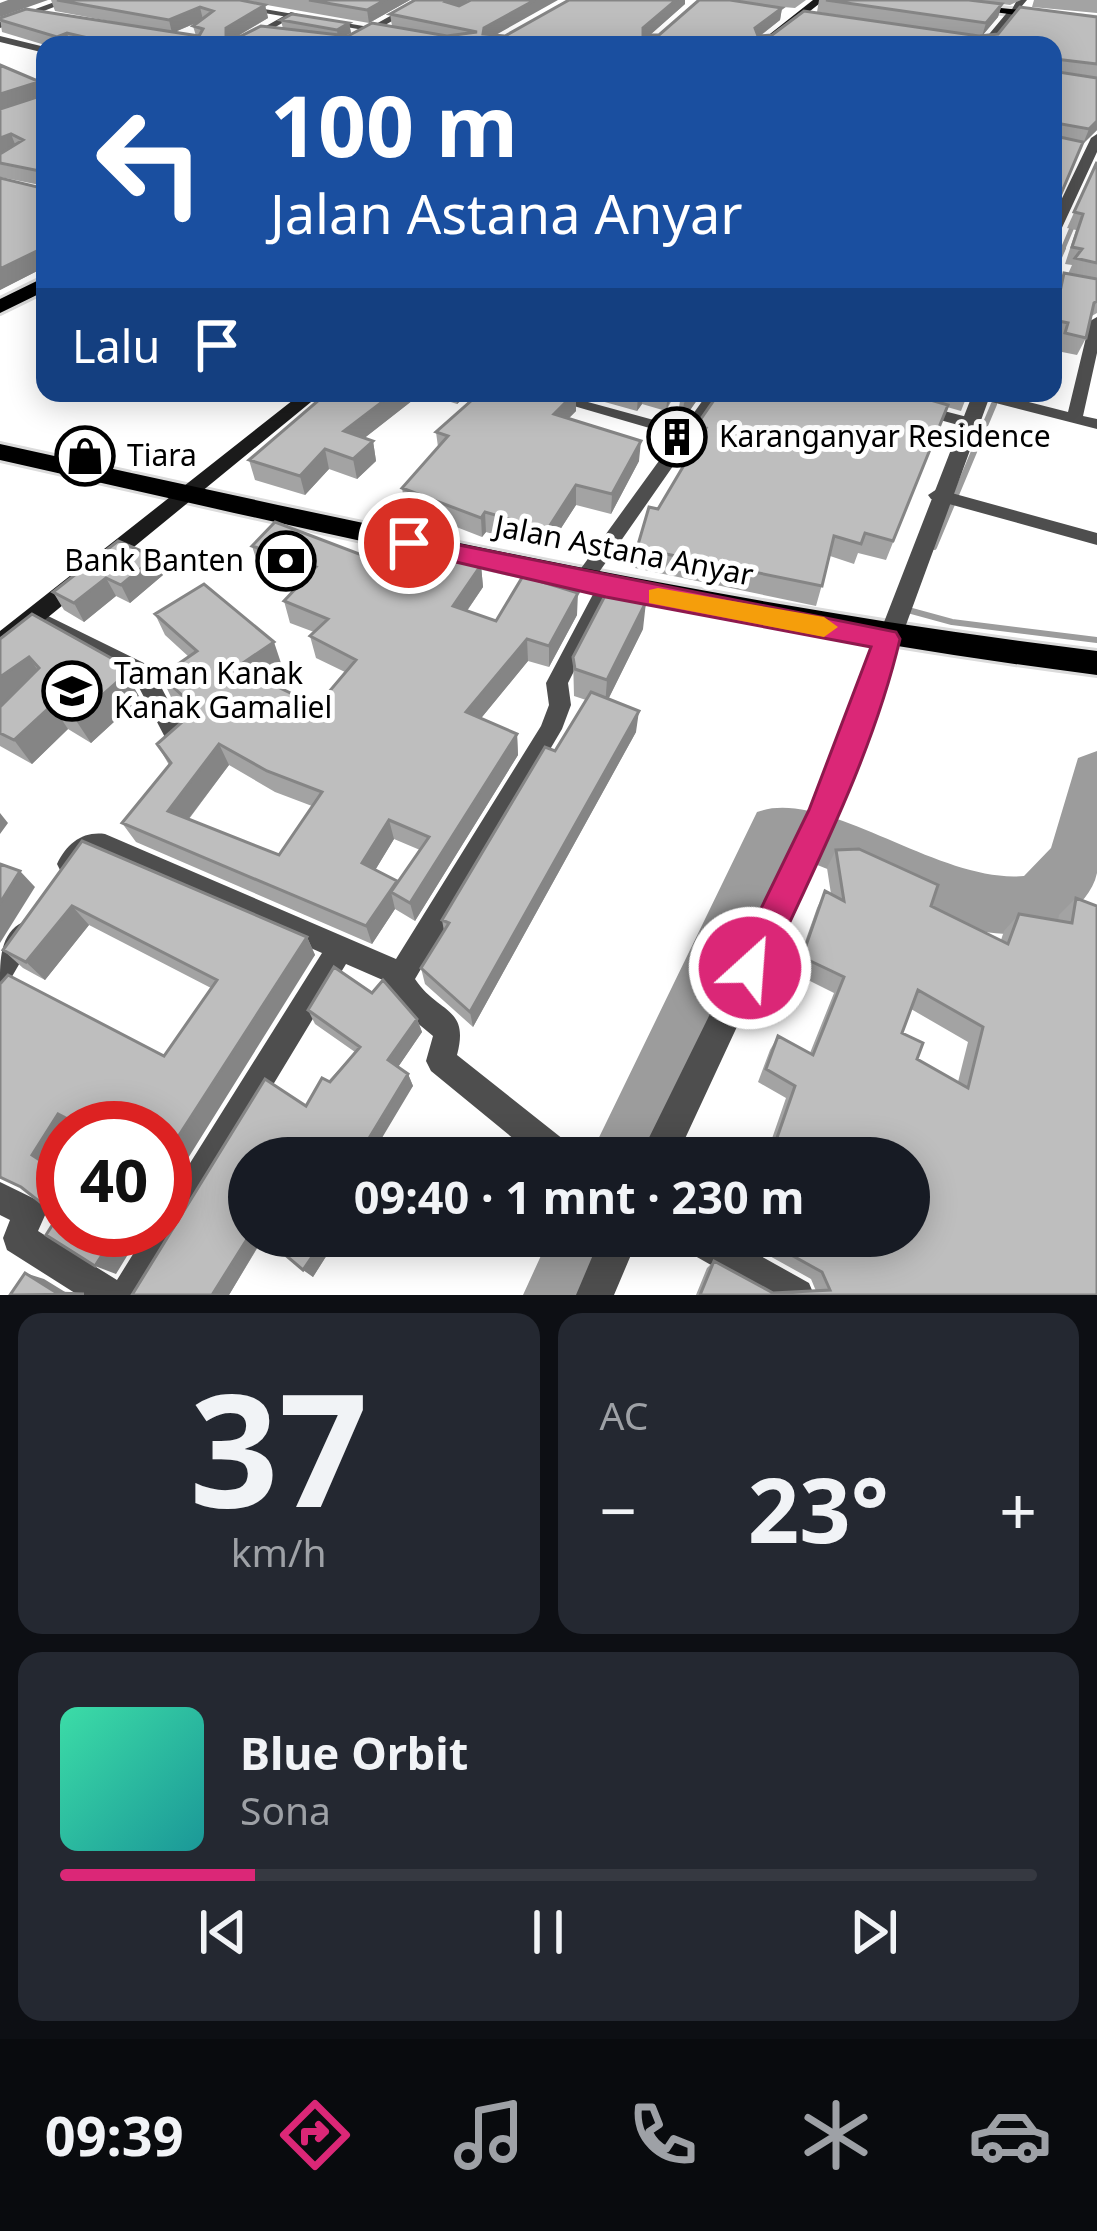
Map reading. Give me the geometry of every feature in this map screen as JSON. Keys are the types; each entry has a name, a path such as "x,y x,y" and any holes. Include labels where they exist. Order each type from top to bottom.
{"main road":[{"path":"771,36 819,0"},
{"path":"928,0 1022,6 1097,22"},
{"path":"0,307 36,288"},
{"path":"0,644 303,402"},
{"name":"Jalan Astana Anyar","path":"0,452 594,585 887,639 1097,664"}],"street":[{"path":"0,25 68,0"},
{"path":"194,0 411,35"},
{"path":"358,36 425,0"},
{"path":"991,36 1022,6"},
{"path":"29,14 54,19"},
{"path":"250,36 294,14"},
{"path":"795,15 821,19"},
{"path":"258,31 277,34"},
{"path":"0,39 36,48"},
{"path":"1062,214 1094,152 1072,149"},
{"path":"1062,283 1097,289"},
{"path":"1074,418 1097,321"},
{"path":"570,402 687,434"},
{"path":"396,975 409,967 551,729 560,704 557,683 594,585 710,402"},
{"path":"667,1137 824,812 876,683 937,496 978,402"},
{"path":"1013,402 1097,424"},
{"path":"902,405 969,423"},
{"path":"937,496 1097,539"},
{"path":"35,617 142,672 177,738"},
{"path":"0,970 90,843 105,845 342,946 396,975 413,1001 449,1031 441,1061 536,1137"},
{"path":"127,1295 342,946"},
{"path":"0,1198 31,1214 19,1238 109,1295"},
{"path":"595,1295 611,1257"},
{"path":"730,1257 797,1295"}],"building":[{"path":"57,0 240,0 265,5 226,28 226,35 241,36 199,36 203,29 193,26 213,11 200,7 169,20"},
{"path":"309,0 385,0 367,10"},
{"path":"415,0 450,0 446,2 459,6 471,0 535,0 484,28 483,34 505,36 447,36 477,32 390,14"},
{"path":"569,0 676,0 643,28 643,35 659,35 699,0 782,8 755,28 758,36 505,36"},
{"path":"826,0 969,0 1002,4 986,23"},
{"path":"1020,7 1097,17 1097,64 1062,60 1062,36 979,36 998,34"},
{"path":"26,9 199,36 54,36 0,20"},
{"path":"804,11 979,36 758,36 772,35"},
{"path":"292,14 349,23 337,30 281,20"},
{"path":"372,23 447,36 348,36"},
{"path":"261,26 348,36 241,36"},
{"path":"0,65 36,80 36,83 0,94"},
{"path":"1062,73 1097,78 1097,121 1089,129 1062,124"},
{"path":"36,97 36,170 0,163 0,154 23,140 11,134 0,138 0,109"},
{"path":"1062,138 1083,142 1062,192"},
{"path":"1097,162 1097,263 1075,258 1082,249 1072,247 1083,214 1074,212"},
{"path":"0,178 36,187 36,251 0,269"},
{"path":"1064,273 1097,279 1097,301 1086,338 1065,333"},
{"path":"317,402 382,402 344,431 373,441 353,459 325,449 300,476 249,460"},
{"path":"470,402 566,402 554,414 641,441 612,494 576,485 547,530 485,512 481,518 402,488 448,436 436,432"},
{"path":"713,402 948,405 893,541 865,533 861,544 834,536 822,586 637,548 649,507 658,509 706,428 696,426"},
{"path":"275,522 380,562 395,543 481,565 453,606 496,621 523,576 578,593 549,646 527,639 466,712 517,734 410,903 391,892 429,837 389,820 362,863 397,881 366,926 122,823 171,763 157,744 197,709 161,676 197,651 155,614 204,584 274,642 237,667 317,706 356,660 310,636 328,619 284,601 316,567 252,546","holes":["219,744 267,771 322,792 279,855 168,811"]},
{"path":"118,541 155,557 121,585 106,578 74,603 53,592"},
{"path":"608,590 646,602 607,680 575,669 573,657"},
{"path":"32,614 120,663 126,674 75,719 52,705 14,740 0,733 0,707 39,668 29,657 0,677 0,639"},
{"path":"591,692 639,711 470,1012 421,968 449,923 442,920 545,747 555,751"},
{"path":"82,841 307,937 192,1115 192,1101 36,1101 32,1155 36,1158 36,1199 0,1177 0,984 8,975 164,1056 217,980 72,906 26,962 3,950"},
{"path":"859,849 938,885 931,906 1008,944 1019,914 1072,923 1076,898 1097,906 1097,1295 700,1295 714,1261 773,1293 830,1290 822,1272 795,1257 930,1257 930,1137 777,1137 795,1086 766,1069 778,1036 813,1055 844,977 802,957 825,891 844,901 836,850","holes":["918,990 983,1027 968,1088 917,1059 923,1043 902,1033"]},
{"path":"0,864 20,871 0,903"},
{"path":"334,967 372,993 383,980 417,1019 388,1060 408,1074 370,1137 229,1137 265,1079 306,1106 322,1078 330,1082 360,1047 308,1010"},
{"path":"228,1139 228,1257 236,1257 212,1295 132,1295 155,1257 192,1257 192,1198"},
{"path":"288,1257 312,1257 303,1270"},
{"path":"25,1273 57,1293 84,1294 10,1295"}],"waterway":[{"path":"1062,251 1073,225"},
{"path":"955,497 994,404"},
{"path":"934,547 952,504"},
{"path":"908,610 952,622 1097,640"},
{"path":"635,1137 777,830 807,836 965,899 1003,906 1035,903 1059,886 1074,861 1097,774"},
{"path":"562,1295 579,1257"}],"slow traffic":[{"path":"658,597 824,627"}],"place":[{"name":"Karanganyar Residence","path":"677,437"},
{"name":"Tiara","path":"85,456"},
{"name":"Bank Banten","path":"286,561"},
{"name":"Taman Kanak Kanak Gamaliel","path":"72,691"}],"route":[{"path":"409,543 606,588 887,639 876,683 824,812 750,968"}]}
